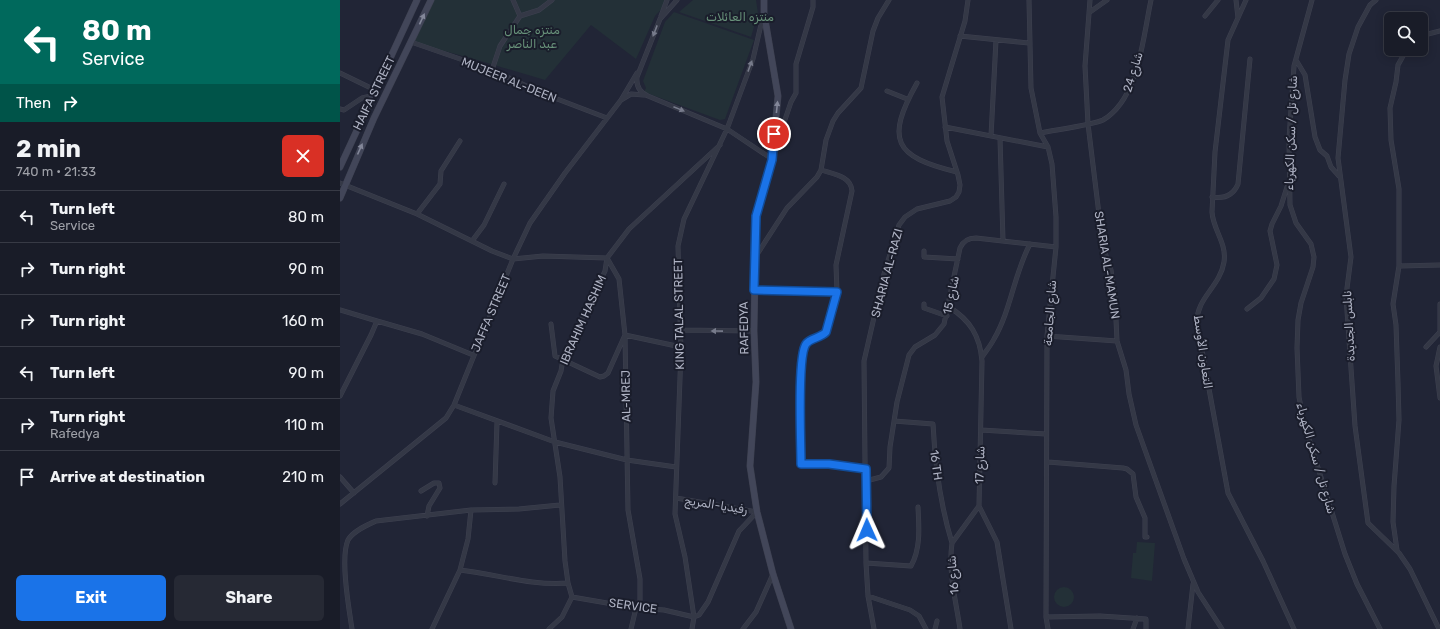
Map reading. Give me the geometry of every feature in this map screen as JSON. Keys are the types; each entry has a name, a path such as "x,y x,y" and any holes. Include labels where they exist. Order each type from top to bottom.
{"main road":[{"name":"HAIFA STREET","path":"340,167 371,96 417,0"},
{"name":"HAIFA STREET","path":"340,198 343,184 431,0"},
{"name":"RAFEDYA","path":"764,0 764,13 778,96 772,160 756,216 754,258 756,382 750,466 756,512 773,574 791,629"}],"street":[{"path":"513,0 520,16"},
{"path":"492,70 500,46 520,16 539,10 552,0"},
{"path":"667,0 642,64 637,82 643,94 728,129 772,160 791,102 796,93 796,64 813,7 813,0"},
{"path":"660,19 677,0"},
{"path":"754,258 787,208 814,182 821,170 826,140 830,127 838,113 861,88 873,31 878,18 889,0"},
{"name":"SHARIA AL-RAZI","path":"866,469 864,361 897,229 901,221 917,209 950,201 956,197 959,192 960,185 957,172 947,141 942,94 965,21 968,0"},
{"name":"شارع الجامعة","path":"1029,0 1031,88 1040,133 1048,147 1056,199 1056,248 1047,336 1046,434 1048,462 1046,617 1048,629"},
{"name":"SHARIA AL-MAMUN","path":"1090,0 1085,66 1088,124 1103,247 1111,270 1115,298 1117,341 1126,370 1128,394 1136,425 1184,559 1200,595 1222,629"},
{"path":"1090,12 1107,0"},
{"name":"شارع 24","path":"1040,133 1102,120 1114,111 1128,93 1132,82 1151,0"},
{"path":"1205,16 1218,0"},
{"path":"1236,0 1238,18"},
{"name":"التعاون الأوسط","path":"1246,0 1228,40 1215,152 1212,216 1222,240 1224,262 1219,278 1198,309 1197,318 1228,493 1263,561 1294,629"},
{"name":"شارع تل / سكن الكهرباء","path":"1312,0 1296,60 1290,105 1289,200 1293,217 1310,242 1314,257 1313,267 1301,303 1298,320 1297,356 1300,403 1304,423 1344,554 1362,595 1380,629"},
{"name":"نابلس الجديدة","path":"1376,0 1370,5 1358,27 1349,54 1342,108 1338,158 1350,256 1346,296 1356,426 1367,520 1372,529 1397,551 1410,568 1439,629"},
{"name":"KING TALAL STREET","path":"692,629 694,618 685,557 675,514 681,347 678,246 684,219 728,129 753,59 764,13"},
{"path":"1428,34 1440,31"},
{"path":"960,36 1029,43"},
{"path":"991,136 996,40"},
{"name":"MUJEER AL-DEEN","path":"411,42 492,70 544,94 607,118"},
{"path":"1397,551 1393,508 1398,420 1398,383 1397,337 1393,304 1399,266 1400,189 1391,140 1390,108 1398,65 1403,56"},
{"path":"1212,197 1227,196 1233,193 1238,184 1250,59"},
{"path":"1296,60 1305,75 1315,137 1320,150 1326,156 1331,167 1339,176"},
{"name":"JAFFA STREET","path":"340,504 438,426 454,405 513,259 530,223 565,173 621,100 642,64"},
{"path":"340,73 375,90"},
{"path":"917,83 907,99 899,128 898,135 904,150 912,156 938,168 957,172"},
{"path":"887,91 907,99"},
{"path":"621,100 632,94 648,96"},
{"path":"340,109 344,110 362,98 371,96"},
{"path":"945,127 1048,147"},
{"path":"1000,138 1003,241"},
{"path":"417,214 440,184 441,171 460,141"},
{"name":"IBRAHIM HASHIM","path":"572,597 568,583 560,505 560,477 551,418 553,391 561,371 563,359 605,271 607,258 629,229 721,143"},
{"path":"821,170 845,178 851,188 836,265 837,292 826,332 822,336 808,341 804,346 801,368 801,464 829,464 866,469 866,564 868,596 874,629"},
{"path":"343,184 417,214 513,259 543,256 607,258"},
{"path":"472,241 484,225 504,184"},
{"path":"1247,309 1261,298 1274,279 1278,265 1270,231 1281,206 1287,187"},
{"name":"شارع 15","path":"866,481 881,477 888,470 894,420 910,352 918,344 935,335 944,324 949,307 961,245 968,239 976,238 1056,248"},
{"path":"982,357 994,339 1006,311 1030,244"},
{"path":"924,251 924,257 958,259"},
{"name":"AL-MREJ","path":"607,258 619,279 625,335 628,510 640,579 640,600 636,608 631,629"},
{"path":"1399,266 1440,265"},
{"path":"754,290 837,292"},
{"path":"924,304 924,308 928,311 947,316"},
{"path":"1426,348 1440,332 1440,304"},
{"name":"شارع 17","path":"949,307 962,315 971,326 978,338 982,357 978,506"},
{"path":"340,310 422,334 473,355"},
{"path":"340,396 371,335 376,321"},
{"path":"551,324 555,356 600,377 608,373 625,335 681,347"},
{"path":"681,330 754,331"},
{"path":"1047,336 1117,341"},
{"path":"1440,347 1436,359 1440,398"},
{"path":"454,405 554,442 627,460 676,468"},
{"name":"16 TH","path":"894,420 933,424 935,469 952,543"},
{"path":"495,483 498,422"},
{"path":"981,430 1012,430 1046,434"},
{"path":"1048,462 1117,467 1130,471 1133,474 1136,497 1145,518 1145,537 1147,537"},
{"path":"340,477 354,493"},
{"path":"421,491 434,483 439,483 440,488 429,506 427,516"},
{"name":"رفيديا-المريج","path":"676,498 756,512"},
{"path":"352,629 346,589 344,558 348,540 364,527 376,521 471,510 519,509 560,505"},
{"path":"978,506 997,542 1011,629"},
{"name":"شارع 16","path":"960,629 951,572 952,543 978,506"},
{"path":"866,564 911,566 915,558 920,532 918,507"},
{"path":"432,629 460,570 468,539 471,510"},
{"path":"694,618 699,615 708,602 739,531 756,512"},
{"path":"460,570 506,577 528,583 568,583"},
{"path":"1188,629 1193,588 1191,573"},
{"path":"743,629 756,612 773,574"},
{"path":"868,596 910,610 919,616 926,629"},
{"path":"549,629 562,617 572,597"},
{"name":"SERVICE","path":"572,597 636,608 664,610 694,618"},
{"path":"1046,617 1146,619 1146,629"},
{"path":"1133,629 1137,618"},
{"path":"935,629 937,621"}],"green space":[{"name":"منتزه جمال عبد الناصر","path":"432,0 670,0 655,16 636,59 591,25 545,80 411,42"},
{"name":"منتزه العائلات","path":"693,0 756,0 758,13 751,37 679,12"},
{"path":"674,12 754,40 725,119 720,120 644,92 646,88 643,81 665,22"},
{"path":"1137,542 1155,543 1152,581 1131,578 1133,553 1136,553"},
{"path":"1064,587 1071,590 1074,597 1071,604 1064,607 1057,604 1054,597 1057,590"}],"route":[{"path":"774,134 772,160 756,216 754,290 808,290 837,292 828,329 820,338 808,341 804,346 801,368 800,406 801,464 829,464 866,469 867,530"}]}
